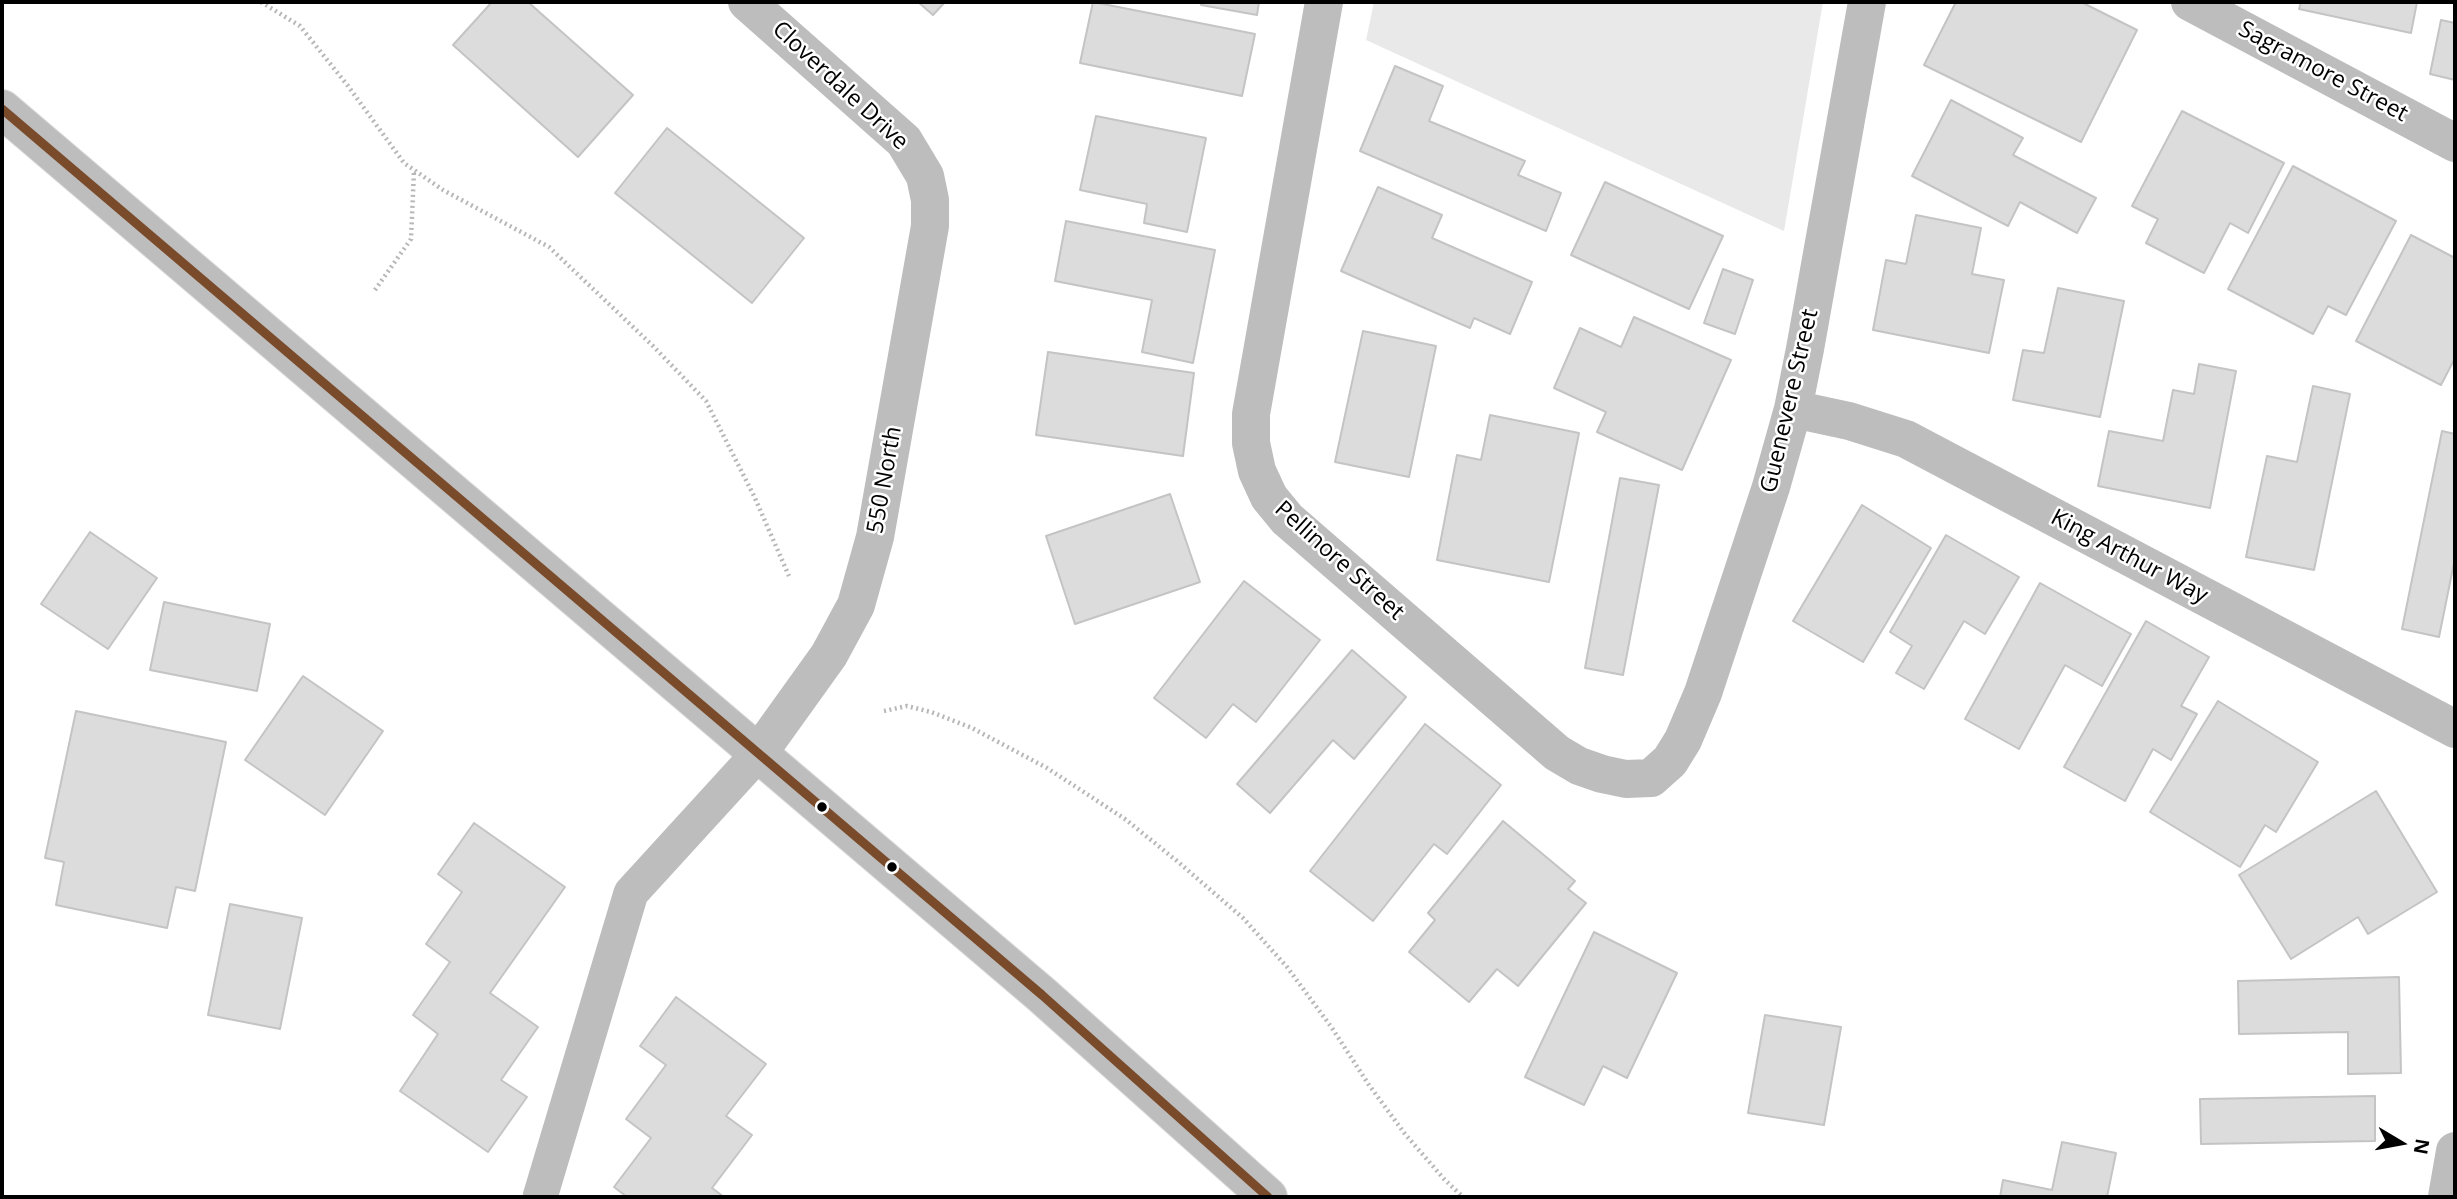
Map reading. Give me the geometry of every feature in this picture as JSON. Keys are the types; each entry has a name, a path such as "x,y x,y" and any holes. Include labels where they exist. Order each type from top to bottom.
{"street":[{"name":"Cloverdale Drive","path":"747,2 889,126 916,157 925,176"},
{"name":"Pellinore Street","path":"1324,2 1251,414 1251,443 1257,471 1269,497 1287,519 1558,753 1579,766 1602,774 1626,779 1651,778"},
{"name":"Guenevere Street","path":"1651,778 1670,761 1694,717 1771,487 1793,409 1867,2"},
{"name":"Sagramore Street","path":"2190,2 2455,143"},
{"path":"2,109 1042,995 1268,1197"},
{"name":"550 North","path":"758,754 829,655 856,605 867,571 930,226 930,200 925,176"},
{"name":"King Arthur Way","path":"1793,409 1849,421 1906,439 2455,729"},
{"path":"2447,1197 2455,1151"}],"lane":[{"path":"540,1197 631,893 758,754"}],"path":[{"path":"261,2 300,26 404,163 443,190 550,247 706,401 754,496 789,576"},
{"path":"375,290 411,239 414,170"},
{"path":"884,711 906,706 931,712 972,728 1047,768 1125,819 1177,861 1243,918 1287,967 1405,1134 1444,1180 1463,1197"}],"shaded area":[{"path":"1374,2 1823,2 1784,231 1366,40"}],"building":[{"path":"492,2 528,2 633,95 578,157 453,45"},
{"path":"918,2 945,2 933,15"},
{"path":"1093,2 1255,34 1242,96 1080,63"},
{"path":"1202,2 1259,2 1257,15 1201,5"},
{"path":"1956,2 2081,2 2137,30 2081,142 1924,65"},
{"path":"2301,2 2417,2 2411,33 2299,9"},
{"path":"2441,20 2455,23 2455,80 2430,74"},
{"path":"1395,66 1443,86 1429,121 1525,161 1518,175 1561,193 1546,231 1360,151"},
{"path":"1951,100 2023,138 2013,155 2096,198 2077,233 2020,202 2008,226 1912,176"},
{"path":"2182,111 2284,163 2248,233 2230,223 2204,273 2146,243 2158,219 2132,206"},
{"path":"1096,116 1206,138 1187,232 1144,223 1147,204 1080,190"},
{"path":"667,128 804,238 752,303 615,193"},
{"path":"2293,166 2396,221 2346,315 2328,306 2313,334 2228,289"},
{"path":"1605,182 1723,236 1689,309 1571,255"},
{"path":"1378,187 1442,215 1432,238 1532,282 1510,334 1474,318 1470,328 1341,271"},
{"path":"1916,215 1981,228 1972,274 2004,280 1989,353 1873,330 1886,260 1906,264"},
{"path":"1066,221 1215,250 1193,363 1142,352 1152,300 1055,281"},
{"path":"2411,235 2455,258 2455,358 2441,385 2356,341"},
{"path":"1723,269 1753,280 1735,334 1704,323"},
{"path":"2058,288 2124,301 2100,417 2013,400 2023,350 2044,353"},
{"path":"1634,317 1731,360 1682,470 1597,432 1606,412 1554,388 1580,328 1621,347"},
{"path":"1363,331 1436,346 1409,477 1335,462"},
{"path":"1048,352 1194,373 1183,456 1036,435"},
{"path":"2199,364 2236,371 2210,508 2098,486 2109,431 2163,441 2173,390 2194,394"},
{"path":"2313,386 2350,394 2314,570 2246,557 2267,456 2297,462"},
{"path":"1490,415 1579,433 1549,582 1437,560 1457,455 1481,460"},
{"path":"2442,431 2455,434 2455,558 2439,637 2402,629"},
{"path":"1620,478 1659,485 1623,675 1585,668"},
{"path":"1170,494 1200,582 1075,624 1046,536"},
{"path":"1862,505 1931,548 1863,662 1793,621"},
{"path":"90,532 157,578 108,649 41,604"},
{"path":"1946,535 2019,577 1985,634 1964,621 1924,689 1896,673 1912,646 1890,632"},
{"path":"1244,581 1320,640 1256,722 1233,704 1206,738 1154,698"},
{"path":"2040,583 2131,634 2102,686 2065,665 2019,749 1965,719"},
{"path":"164,602 270,624 257,691 150,670"},
{"path":"2146,621 2209,657 2181,706 2197,714 2171,760 2153,749 2125,801 2064,767"},
{"path":"1352,650 1406,697 1354,759 1333,740 1270,813 1237,784"},
{"path":"303,676 383,731 325,815 245,760"},
{"path":"2218,701 2318,762 2276,832 2265,825 2240,867 2150,812"},
{"path":"76,711 226,742 195,891 176,887 167,928 56,905 64,862 45,858"},
{"path":"1425,724 1501,785 1447,854 1434,844 1373,921 1310,871"},
{"path":"2376,791 2437,892 2368,934 2358,917 2291,959 2239,875"},
{"path":"1503,821 1575,881 1568,889 1586,903 1518,986 1497,969 1469,1002 1409,952 1435,920 1428,913"},
{"path":"474,823 565,887 490,993 538,1027 501,1080 527,1097 488,1152 400,1091 438,1034 413,1015 450,962 426,944 462,892 438,874"},
{"path":"230,904 302,918 280,1029 208,1015"},
{"path":"1594,932 1677,973 1627,1078 1603,1066 1584,1105 1525,1077"},
{"path":"2399,977 2401,1073 2348,1074 2348,1032 2239,1034 2238,981"},
{"path":"676,997 766,1064 726,1116 752,1135 712,1188 724,1197 627,1197 614,1187 651,1138 626,1119 666,1065 640,1046"},
{"path":"1765,1015 1841,1027 1824,1125 1748,1113"},
{"path":"2375,1096 2375,1141 2201,1144 2200,1099"},
{"path":"2062,1142 2116,1153 2107,1197 2000,1197 2003,1180 2052,1190"}],"transit line":[{"path":"2,109 1042,995 1268,1197"}]}
